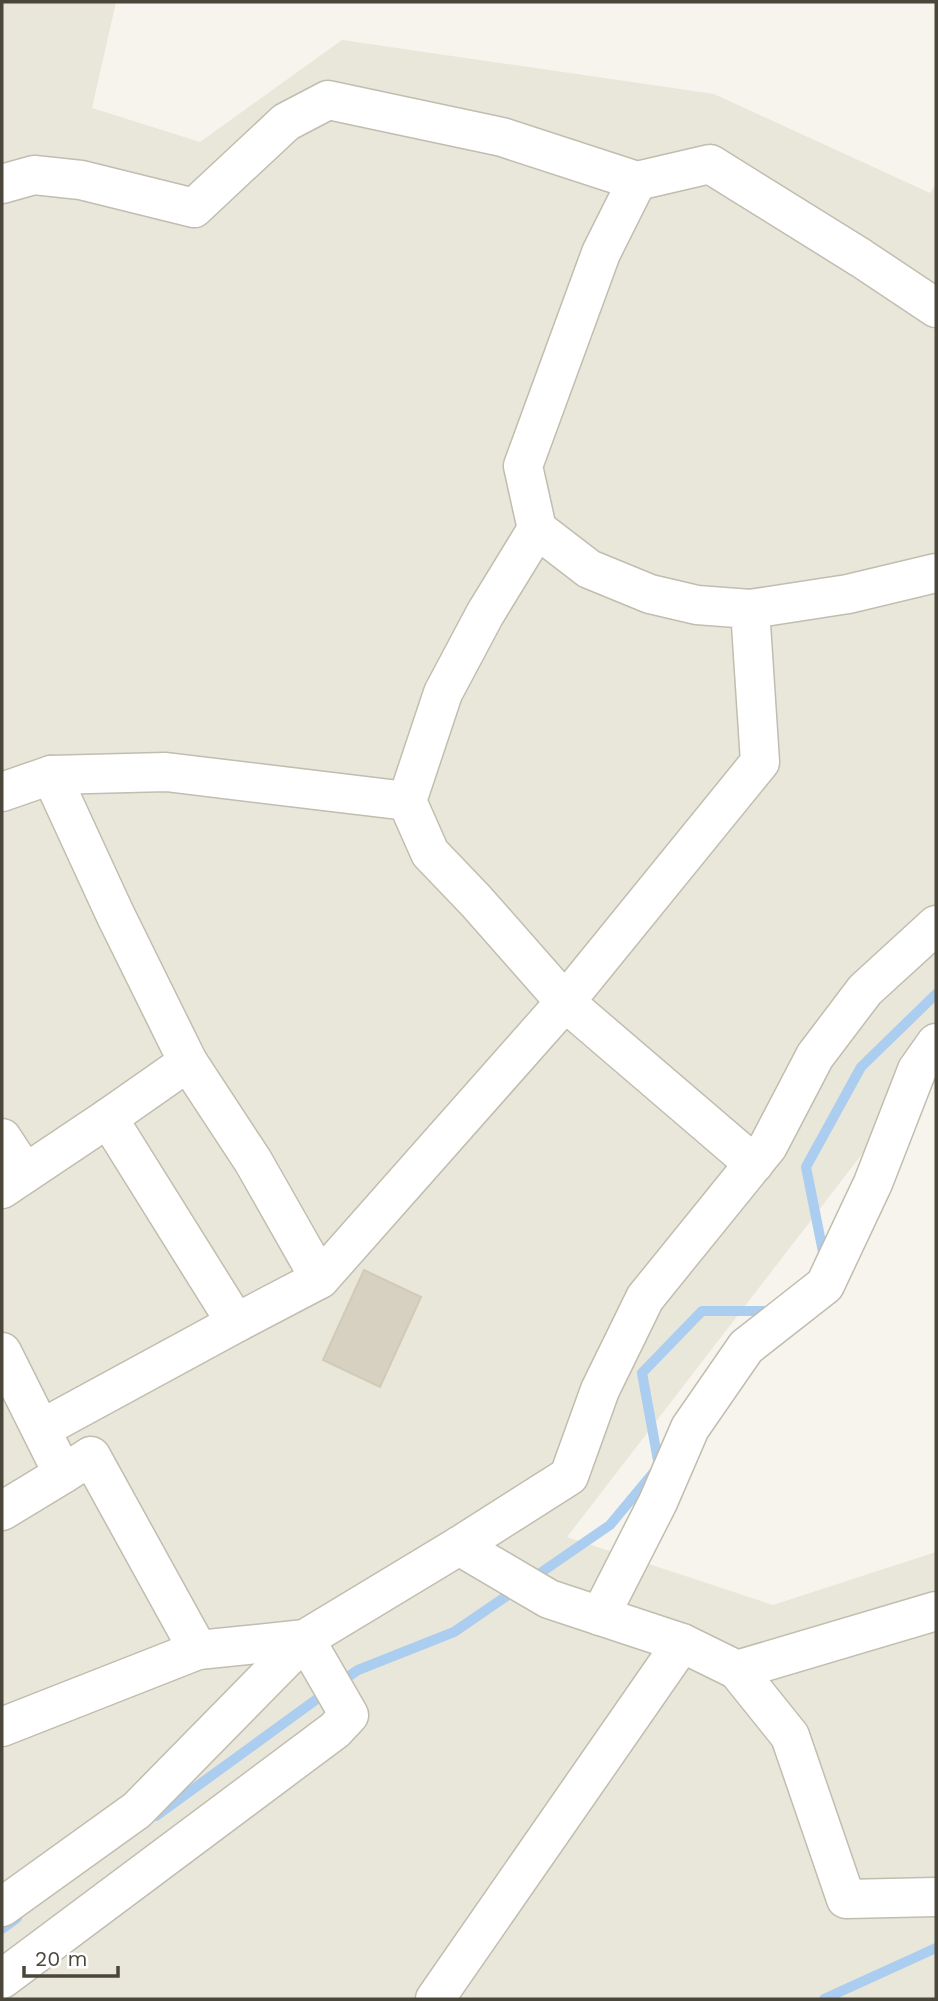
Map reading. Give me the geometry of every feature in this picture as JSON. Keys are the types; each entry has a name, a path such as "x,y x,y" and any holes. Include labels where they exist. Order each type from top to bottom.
{"street":[{"path":"2,184 34,175 81,180 194,208 286,122 328,100 502,137 637,181 710,164 936,308"},
{"path":"637,181 601,253 523,466 537,529 589,569 650,594 697,605 750,609 848,594 936,573"},
{"path":"537,529 485,614 443,693 407,801 430,853 565,1002 754,1164"},
{"path":"55,1422 320,1279 565,1002 760,762 750,609"},
{"path":"2,792 51,775 166,772 407,801"},
{"path":"51,775 188,1062 253,1161 320,1279"},
{"path":"2,1907 137,1810 305,1639 569,1476 600,1390 645,1298 768,1146 815,1056 865,990 936,925"},
{"path":"600,1616 697,1418 746,1347 825,1285 873,1183 917,1070 936,1043"},
{"path":"2,1138 13,1181 188,1062"},
{"path":"108,1118 236,1323"},
{"path":"2,1352 55,1422 77,1465 198,1650"},
{"path":"2,1511 77,1465"},
{"path":"459,1546 548,1599 682,1643 737,1670 790,1736 846,1899 936,1896"},
{"path":"737,1670 936,1611"},
{"path":"2,1727 198,1650 305,1639"},
{"path":"2,1979 335,1730 349,1715 305,1639"},
{"path":"435,1999 682,1643"}],"shaded area":[{"path":"2,2 116,2 92,108 200,142 342,40 714,94 930,193 936,184 936,1058 567,1537 773,1605 936,1552 936,1999 2,1999"}],"building":[{"path":"364,1270 421,1297 380,1387 323,1360"}],"waterway":[{"path":"824,1257 806,1167 861,1067 936,994"},
{"path":"533,1578 610,1525 659,1466 642,1373 702,1311 770,1311"},
{"path":"340,1682 358,1670 454,1632 517,1589"},
{"path":"156,1816 328,1691"},
{"path":"2,1929 17,1918"},
{"path":"824,1999 936,1948"}]}
